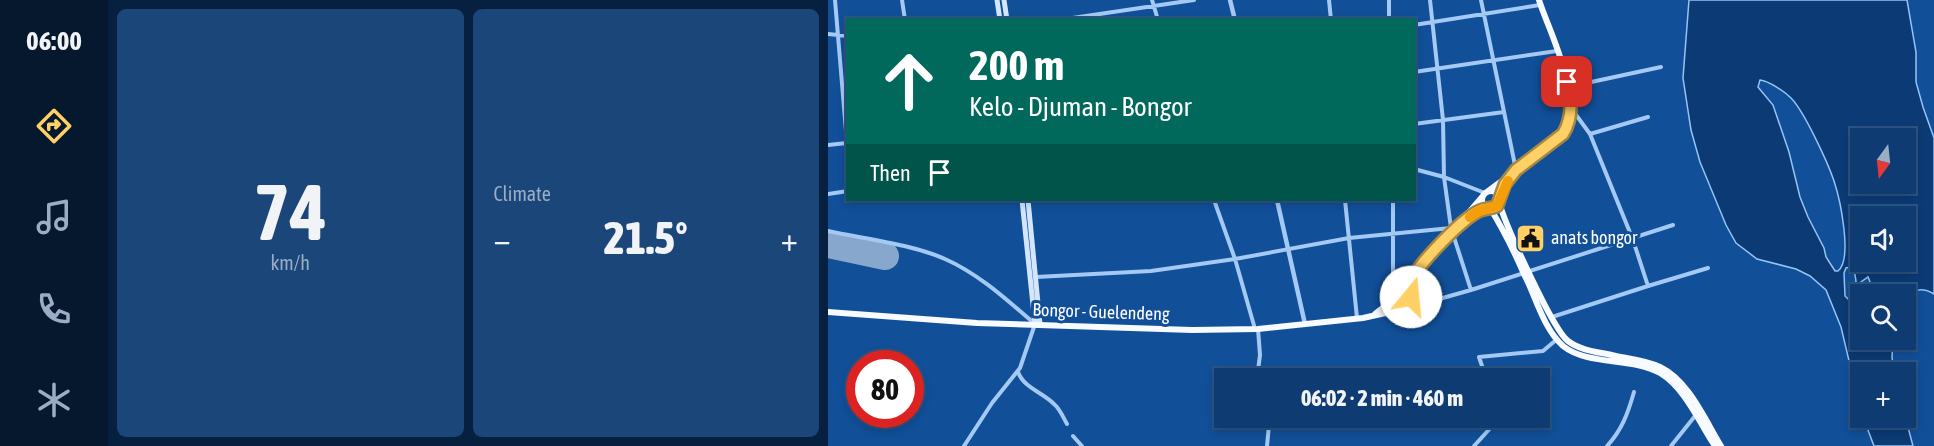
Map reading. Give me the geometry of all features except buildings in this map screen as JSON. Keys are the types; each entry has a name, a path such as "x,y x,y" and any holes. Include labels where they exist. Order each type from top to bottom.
{"highway":[{"path":"1461,223 1485,194 1563,134 1567,127 1571,108 1568,87 1540,3"},
{"path":"1415,274 1408,308 1399,310 1393,307 1391,301 1393,293 1401,290 1451,230 1479,211 1495,207 1505,184 1516,170"},
{"path":"1485,194 1494,192 1499,200 1545,320 1565,348 1578,353 1640,366 1659,373 1677,387 1715,446"},
{"path":"1485,194 1483,203 1489,208 1551,318 1568,342 1579,347 1652,364 1671,374 1690,397 1720,446"},
{"path":"1401,290 1407,292 1411,300"},
{"path":"1373,316 1391,301"},
{"name":"Bongor - Guelendeng","path":"828,312 977,323 1174,330 1256,329 1357,319 1399,310"}],"main road":[{"path":"997,0 1000,18"},
{"path":"1004,0 1006,18"},
{"path":"1022,201 1037,324"},
{"path":"1028,201 1036,277 1037,324"}],"street":[{"path":"835,0 846,130"},
{"path":"902,0 905,18"},
{"path":"1152,0 1157,18"},
{"path":"1072,18 1194,0"},
{"path":"1230,0 1234,18"},
{"path":"1329,0 1331,18"},
{"path":"1389,0 1389,18"},
{"path":"1430,0 1443,120 1444,177 1451,230 1471,291"},
{"path":"1481,0 1516,170"},
{"path":"1416,25 1484,15 1540,3"},
{"path":"828,34 846,36"},
{"path":"1416,72 1557,51"},
{"path":"1568,87 1661,67"},
{"path":"1571,108 1590,134 1633,240 1648,286"},
{"path":"1416,124 1504,112"},
{"path":"1590,134 1648,117"},
{"path":"828,145 846,143"},
{"path":"1416,170 1444,177 1485,194"},
{"path":"828,194 846,191"},
{"path":"1214,201 1256,329 1260,355 1258,368"},
{"path":"1277,201 1305,324"},
{"path":"1345,201 1357,319"},
{"path":"1393,201 1393,293"},
{"path":"1411,300 1425,303 1471,291 1633,240 1673,225"},
{"path":"1036,277 1125,273 1235,259 1349,238 1451,230"},
{"path":"828,231 906,247 945,259 983,280 1037,324 1018,372 992,403 964,446"},
{"path":"1551,318 1708,268"},
{"path":"1483,368 1479,357 1543,351 1557,339"},
{"path":"1018,372 1036,392 1057,406 1067,424"},
{"path":"1607,446 1617,436 1626,420 1634,392"},
{"path":"1671,446 1695,416"},
{"path":"1267,446 1269,428"},
{"path":"1474,446 1490,428"},
{"path":"1073,436 1082,446"}],"water":[{"path":"1689,0 1907,0 1916,52 1916,82 1934,138 1934,294 1926,290 1916,291 1916,284 1871,284 1868,277 1860,284 1855,284 1854,272 1916,272 1916,206 1850,206 1850,267 1846,268 1844,273 1845,296 1849,300 1850,297 1850,350 1892,350 1893,362 1850,362 1850,365 1841,327 1826,290 1810,276 1796,269 1757,259 1736,243 1726,225 1700,162 1691,130 1683,78","holes":["1760,80 1777,87 1791,98 1809,125 1827,162 1837,190 1844,228 1845,254 1838,271 1835,271 1826,257 1824,248 1808,217 1773,105 1758,87"]},
{"path":"1867,428 1908,428 1913,446 1874,446"}],"runway":[{"path":"828,244 885,256"}],"slow traffic":[{"path":"1470,217 1479,211 1497,206 1508,181"}],"place":[{"name":"anats bongor","path":"1530,238"}],"route":[{"path":"1411,297 1415,274 1452,232 1479,211 1497,206 1505,184 1516,170 1563,134 1571,108 1567,82"}]}
